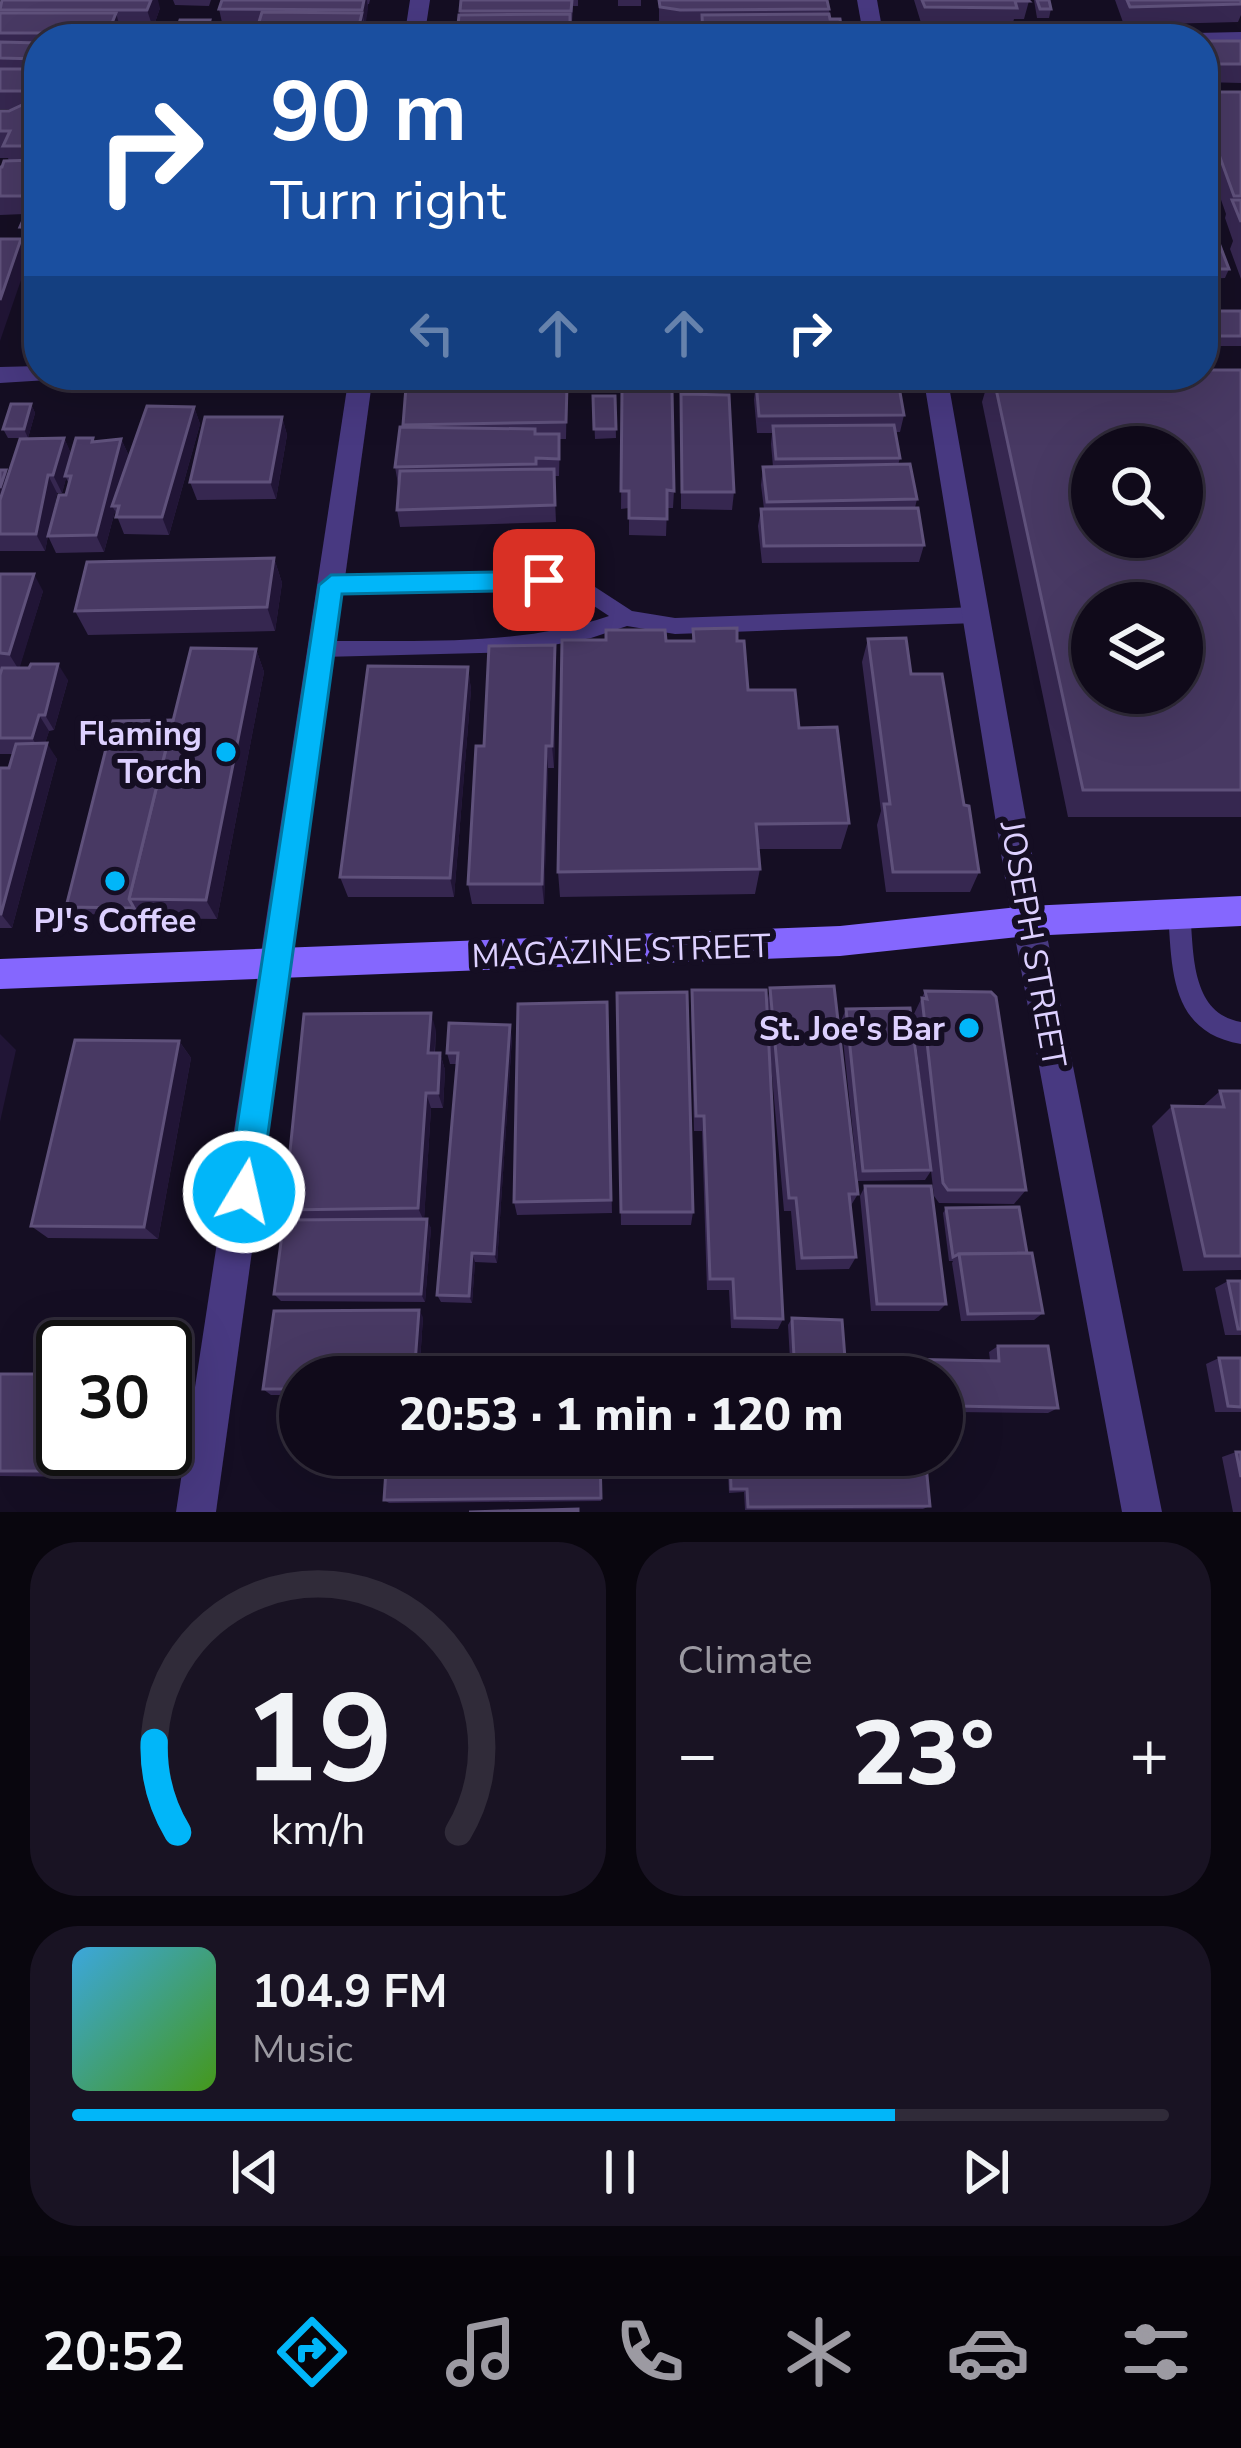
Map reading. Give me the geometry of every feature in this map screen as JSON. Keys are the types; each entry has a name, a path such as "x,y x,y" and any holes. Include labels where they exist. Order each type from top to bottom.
{"street":[{"path":"196,1512 359,390"},
{"name":"JOSEPH STREET","path":"937,390 1028,921 1142,1512"},
{"name":"MAGAZINE STREET","path":"0,974 840,941 1028,921 1241,911"}],"lane":[{"path":"331,585 544,580 585,590 627,618 675,626 976,615"},
{"path":"322,649 530,644 582,635 627,618"},
{"path":"1179,911 1187,986 1195,1003 1204,1020 1228,1033 1241,1033"}],"building":[{"path":"2,0 151,0 147,10 0,10"},
{"path":"222,0 364,0 362,10 219,9"},
{"path":"461,0 572,0 571,11 460,11"},
{"path":"659,0 827,0 829,9 680,10 660,7"},
{"path":"922,0 1029,1 1015,1 1017,8 925,7"},
{"path":"1037,0 1049,0 1051,9 1040,9"},
{"path":"1127,0 1241,0 1241,4 1130,7"},
{"path":"262,12 362,13 359,24 258,24"},
{"path":"0,13 116,13 112,24 24,24 24,33 0,33"},
{"path":"570,14 570,24 458,24 459,15"},
{"path":"829,14 841,24 702,24 702,15"},
{"path":"180,20 210,20 209,24 179,24"},
{"path":"1218,41 1241,41 1241,64 1218,64"},
{"path":"0,42 24,43 24,59 0,58"},
{"path":"0,69 24,69 24,91 0,91"},
{"path":"1218,92 1241,92 1241,196 1234,196 1218,152"},
{"path":"24,106 24,146 3,146 10,131 0,131 0,111"},
{"path":"24,160 24,196 0,196 4,161"},
{"path":"1232,200 1241,200 1241,222"},
{"path":"0,239 21,239 0,300"},
{"path":"1218,240 1229,269 1218,269"},
{"path":"1218,311 1241,311 1241,336 1218,336"},
{"path":"1218,370 1241,370 1241,790 1083,790 996,390 1218,390"},
{"path":"406,390 567,390 566,422 403,425"},
{"path":"757,390 900,390 904,415 759,416"},
{"path":"622,391 672,391 674,491 667,490 667,519 629,518 629,491 621,491"},
{"path":"681,394 729,395 734,492 682,492"},
{"path":"593,396 615,396 616,429 594,429"},
{"path":"11,404 31,404 24,429 3,429"},
{"path":"147,406 194,407 162,517 116,517 119,506 112,506"},
{"path":"205,417 282,417 270,482 190,482"},
{"path":"894,425 900,458 776,459 773,426"},
{"path":"400,427 535,429 535,434 559,434 559,459 536,458 536,464 395,467"},
{"path":"64,438 53,475 48,475 36,534 0,534 0,500 20,439"},
{"path":"76,438 93,438 92,442 121,439 96,535 48,536 59,495 66,495 71,476 65,476"},
{"path":"910,464 917,499 767,502 763,467"},
{"path":"554,469 555,505 397,510 400,471"},
{"path":"918,508 924,545 764,546 761,509"},
{"path":"274,558 267,607 75,611 87,562"},
{"path":"0,574 34,574 9,654 0,653"},
{"path":"737,628 737,641 744,641 748,690 795,690 799,728 837,727 849,823 756,824 760,869 558,872 562,640 606,640 606,630 665,630 666,641 694,641 693,629"},
{"path":"906,638 911,674 942,674 979,872 893,872 884,804 890,804 868,639"},
{"path":"555,645 542,884 468,884 476,746 484,746 489,646"},
{"path":"191,648 256,649 206,900 129,899"},
{"path":"31,664 58,664 45,715 39,715 32,738 0,738 2,668 29,668"},
{"path":"368,666 468,667 450,878 340,877"},
{"path":"173,720 129,899 134,908 66,907 113,721"},
{"path":"47,743 0,914 0,768 9,768 16,744"},
{"path":"834,986 858,1194 849,1194 856,1257 802,1258 796,1198 789,1198 770,988"},
{"path":"692,990 766,990 783,1319 735,1318 733,1279 710,1279 704,1116 696,1116"},
{"path":"925,991 991,992 996,997 1026,1190 948,1190 943,1183 922,998 927,999"},
{"path":"687,992 693,1212 621,1212 617,993"},
{"path":"607,1002 611,1200 514,1202 518,1004"},
{"path":"910,1008 931,1170 863,1171 846,1009"},
{"path":"431,1013 428,1053 440,1053 438,1093 426,1093 418,1208 284,1210 304,1014"},
{"path":"449,1023 510,1025 494,1254 472,1253 469,1296 437,1295 458,1053 447,1053"},
{"path":"75,1040 179,1041 144,1227 31,1226"},
{"path":"1220,1091 1241,1091 1241,1256 1205,1256 1172,1106 1224,1107"},
{"path":"865,1186 931,1186 946,1304 877,1304"},
{"path":"1019,1207 1027,1253 953,1257 946,1208"},
{"path":"427,1219 421,1294 274,1294 284,1220"},
{"path":"1032,1253 1043,1313 968,1314 959,1254"},
{"path":"1228,1281 1241,1281 1241,1329 1238,1329"},
{"path":"419,1310 416,1356 279,1356 279,1389 263,1389 274,1311"},
{"path":"792,1318 842,1320 845,1356 794,1356"},
{"path":"998,1346 1048,1346 1058,1408 963,1406 963,1360 999,1361"},
{"path":"1219,1358 1241,1358 1241,1407 1228,1406"},
{"path":"0,1374 36,1374 36,1471 0,1471"},
{"path":"386,1476 600,1476 601,1498 384,1500"},
{"path":"731,1476 927,1476 930,1506 748,1507 747,1489 731,1489"},
{"path":"578,1509 578,1512 469,1512"}],"place":[{"name":"Flaming Torch","path":"226,752"},
{"name":"PJ's Coffee","path":"115,881"},
{"name":"St. Joe's Bar","path":"969,1028"}],"route":[{"path":"244,1192 331,585 544,580"}]}
